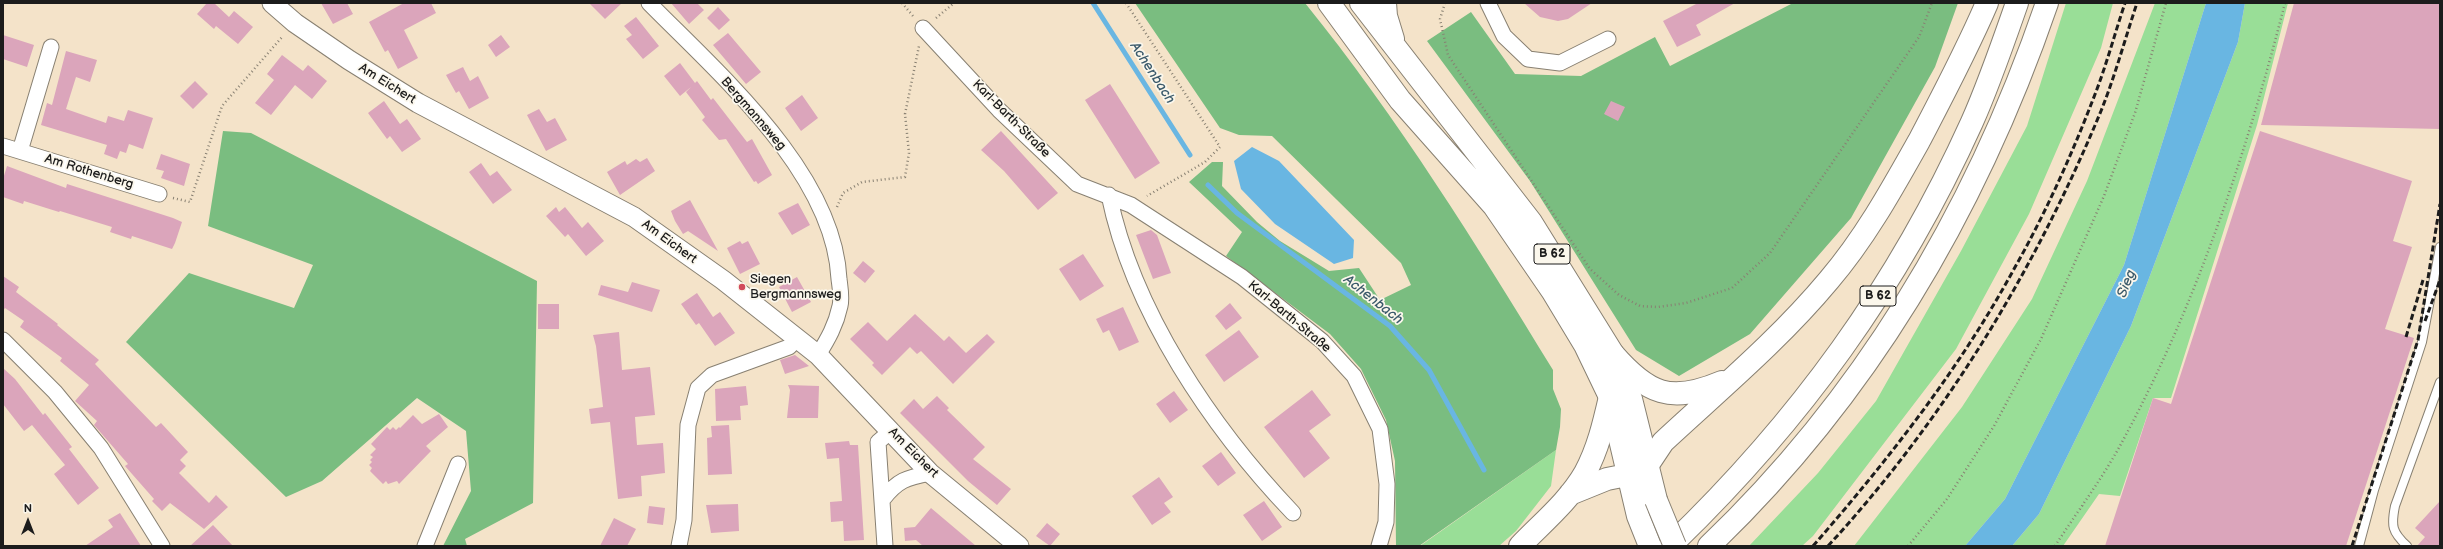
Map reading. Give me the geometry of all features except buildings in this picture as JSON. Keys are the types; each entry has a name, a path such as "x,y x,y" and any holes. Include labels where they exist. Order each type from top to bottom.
{"main road":[{"name":"B 62","path":"1329,3 1400,100 1494,206 1553,292 1585,345 1610,397 1627,475 1638,516 1650,546"},
{"name":"B 62","path":"1361,3 1398,53 1532,222 1613,354 1631,375 1645,385 1658,391 1688,393 1730,379"},
{"path":"1385,3 1386,16 1398,53"},
{"name":"B 62","path":"1647,466 1663,442 1805,308 1856,246 1903,169 1933,115 1967,48 1987,3"},
{"name":"B 62","path":"1670,546 1755,459 1798,408 1843,349 1877,298 1907,250 1972,122 2017,3"},
{"name":"B 62","path":"1709,546 1778,476 1821,425 1868,363 1900,313 1968,195 2024,71 2047,3"},
{"name":"B 62","path":"1613,354 1631,399 1656,500 1675,546"},
{"path":"1520,546 1570,494 1585,473 1596,449 1610,397"},
{"path":"1570,494 1607,479 1627,475 1647,466"}],"street":[{"name":"Am Eichert","path":"272,3 295,23 349,60 453,123 634,217 723,280 818,355 930,473 1019,546"},
{"name":"Bergmannsweg","path":"649,3 725,80 778,139 806,181 829,227 839,266 841,305 833,332 818,355"},
{"path":"1488,3 1504,36 1528,59 1560,62 1608,40"},
{"name":"Karl-Barth-Straße","path":"923,28 999,110 1077,184 1109,195 1131,205 1242,277 1322,341 1354,376 1380,429 1387,484 1386,522 1379,546"},
{"path":"20,151 51,47"},
{"name":"Am Rothenberg","path":"3,146 159,194"},
{"path":"1109,195 1115,224 1153,319 1203,401 1263,481 1293,513"},
{"path":"679,546 684,520 688,425 698,388 712,375 789,347 798,338"},
{"path":"3,340 55,392 101,448 162,546"},
{"path":"885,546 878,442 891,431"},
{"path":"425,546 458,464"},
{"path":"883,499 895,484 908,477 930,473"}],"lane":[{"path":"2359,546 2374,490 2422,342 2440,247"},
{"path":"2407,546 2396,535 2392,521 2440,382"}],"path":[{"path":"829,227 843,193 862,182 905,177 909,153 905,114 909,86 923,28 954,3"},
{"path":"1126,3 1220,147 1205,162 1131,205"},
{"path":"1445,3 1440,19 1448,55 1590,269 1619,295 1640,306 1658,308 1686,303 1732,288 1770,253 1919,37 1932,3"},
{"path":"1908,546 1947,498 1994,426 2040,339 2104,196 2135,113 2166,3"},
{"path":"2056,546 2121,445 2186,311 2238,166 2286,3"},
{"path":"159,194 190,202 222,106 295,23"}],"green space":[{"path":"1135,3 1305,3 1372,91 1404,136 1495,276 1553,370 1553,389 1561,409 1556,450 1419,546 1396,546 1395,461 1386,420 1361,369 1330,334 1226,256 1242,232 1189,182 1212,162 1223,162 1222,186 1257,222 1280,241 1329,271 1359,268 1380,300 1411,285 1401,263 1272,136 1239,135 1220,128"},
{"path":"1793,3 1958,3 1935,67 1851,218 1750,334 1679,376 1636,350 1530,181 1427,41 1471,12 1515,74 1581,76 1655,37 1670,66"},
{"path":"2066,3 2113,3 2101,48 2029,214 1956,349 1813,536 1802,546 1749,546 1818,473 1876,401 1961,251 2027,126"},
{"path":"2155,3 2206,3 2124,265 2005,499 1965,546 1854,546 1962,407 2032,299 2087,181"},
{"path":"2245,3 2288,3 2257,125 2171,398 2153,398 2120,496 2099,494 2063,546 2012,546 2039,514 2131,326 2238,42"},
{"path":"223,131 251,133 537,281 533,503 465,539 467,546 443,546 471,491 466,431 417,398 322,481 286,497 126,342 189,273 294,308 313,265 208,226"},
{"path":"1556,450 1551,486 1516,531 1499,546 1420,546"}],"water":[{"name":"Sieg","path":"2206,3 2245,3 2238,42 2131,326 2039,514 2012,546 1965,546 2005,499 2124,265"},
{"path":"1252,147 1279,161 1354,240 1353,258 1334,264 1275,224 1241,189 1234,161"}],"waterway":[{"name":"Achenbach","path":"1093,3 1190,155"},
{"name":"Achenbach","path":"1208,185 1237,213 1390,326 1429,370 1484,470"}],"railway":[{"path":"1813,546 1868,481 1921,413 1970,343 1993,306 2036,229 2066,166 2097,90 2125,3"},
{"path":"1828,546 1871,497 1911,447 1984,340 2016,285 2047,228 2101,111 2137,3"},
{"path":"2352,546 2418,340 2440,204"},
{"path":"2406,337 2423,280"},
{"path":"2425,321 2440,280"}],"place":[{"name":"Siegen Bergmannsweg","path":"742,287"}]}
